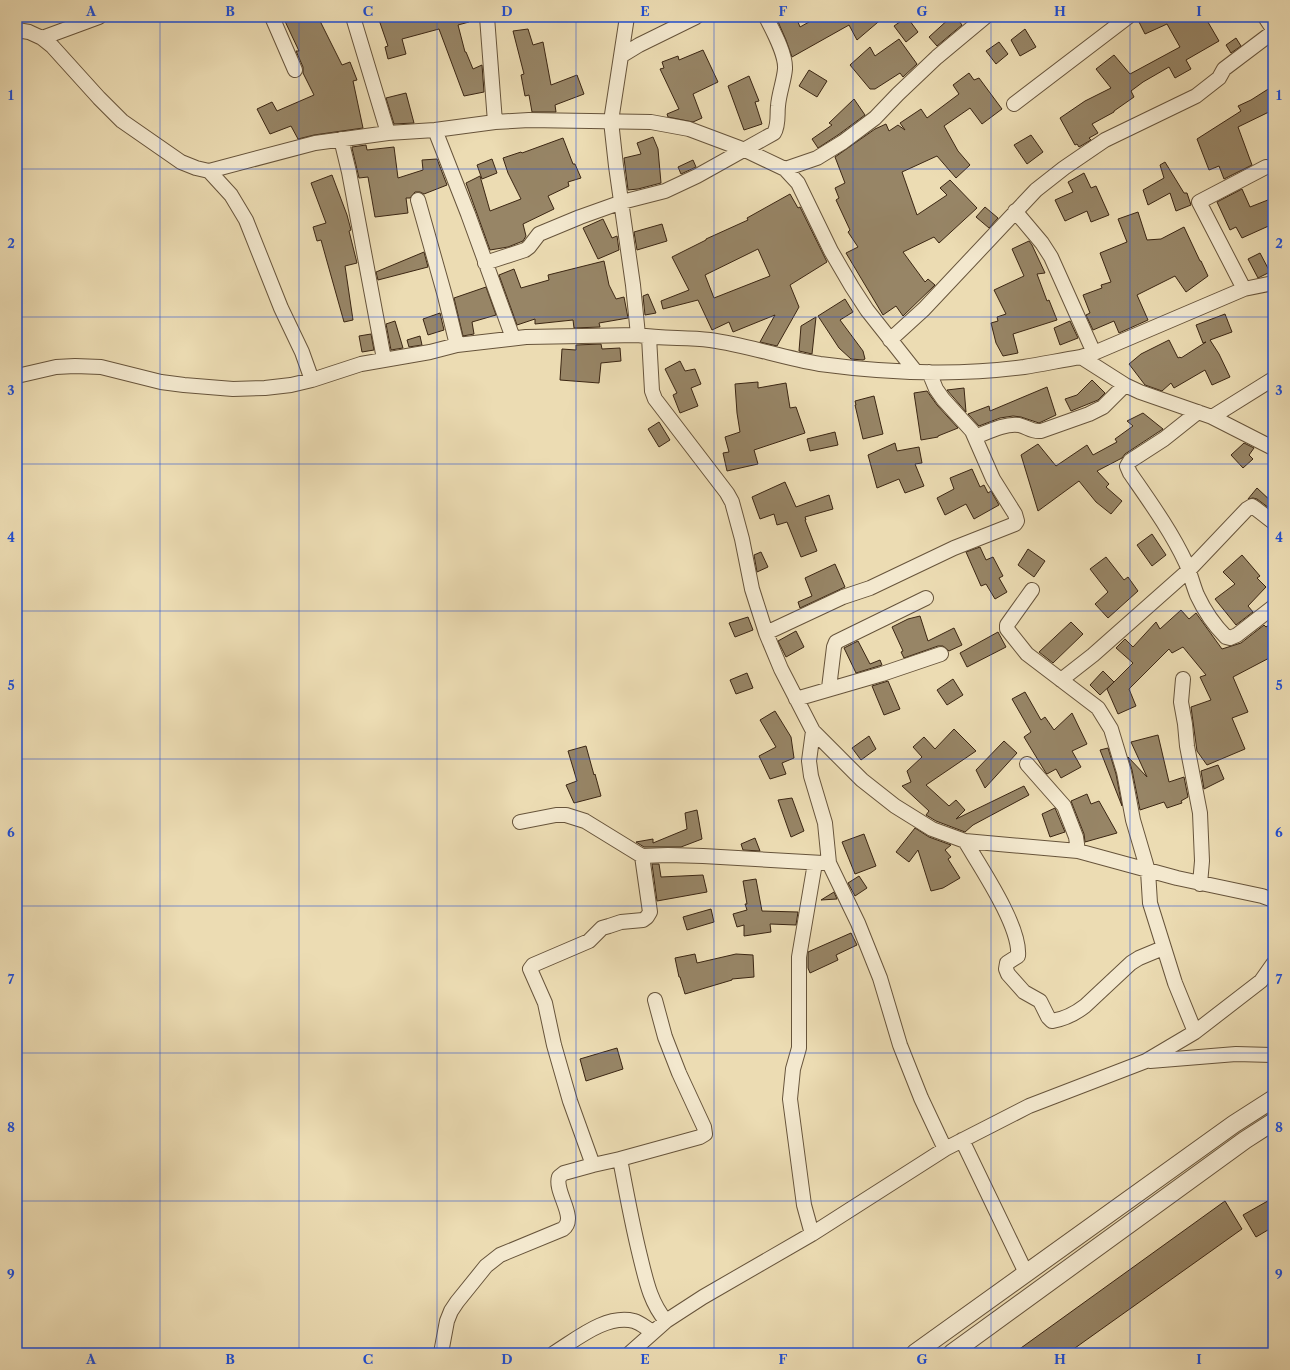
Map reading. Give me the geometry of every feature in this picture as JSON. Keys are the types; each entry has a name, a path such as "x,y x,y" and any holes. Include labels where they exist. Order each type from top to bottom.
{"street":[{"path":"42,38 99,17"},
{"path":"272,17 295,70"},
{"path":"353,17 388,133"},
{"path":"487,17 495,122"},
{"path":"627,17 610,121 633,285 644,336 652,391 655,399 727,493 732,502 742,539 752,589 766,633 781,669 812,731 862,780 895,806 932,828 966,842 1078,851 1148,871 1200,884 1262,896 1273,900"},
{"path":"621,56 696,17"},
{"path":"485,263 525,250 530,247 539,234 580,217 622,202 665,191 697,176 774,133 777,127 778,106 785,63 781,49 766,17"},
{"path":"784,169 817,158 862,128 875,118 937,57 985,17"},
{"path":"1014,104 1128,17"},
{"path":"890,340 924,309 1036,190 1087,151 1111,137 1202,92 1219,78 1224,69 1273,30 1265,17"},
{"path":"17,30 29,32 42,38 52,46 122,121 181,162 209,171 315,143 388,133 435,130 495,122 529,120 651,122 689,129 745,150 784,169 798,183 831,251 852,288 867,310 890,340 922,372 943,400 972,431 993,479 1017,517 1017,521 1015,524 954,548 870,588 844,597 766,633"},
{"path":"435,130 513,338"},
{"path":"341,139 349,172 384,359"},
{"path":"1244,289 1199,202 1266,167"},
{"path":"209,171 231,195 246,220 281,308 302,352 312,380"},
{"path":"418,200 446,296 457,345"},
{"path":"1015,211 1042,243 1051,257 1087,355 1125,385 1158,399 1212,416 1273,448"},
{"path":"17,376 56,367 101,367 161,382 209,388 265,388 291,385 312,380 361,364 430,352 457,345 526,337 644,336 689,337 732,343 818,364 882,371 977,371 1024,367 1087,355 1244,289 1273,283"},
{"path":"1212,416 1273,380"},
{"path":"975,437 1011,425 1019,425 1034,431 1048,428 1089,414 1103,407 1125,385"},
{"path":"1198,412 1164,440 1130,461 1127,466 1130,473 1169,531 1189,570 1197,595 1207,613 1226,637 1230,638 1237,635 1272,610"},
{"path":"1061,680 1093,655 1189,570 1247,509 1252,506 1273,522"},
{"path":"1032,590 1007,625 1007,629 1027,654 1098,708 1111,729 1124,772 1133,820 1148,871 1150,903 1163,948 1195,1032"},
{"path":"829,688 834,647 836,642 926,598"},
{"path":"796,698 882,674 941,654"},
{"path":"1183,679 1181,702 1187,746 1200,813 1202,861 1200,884"},
{"path":"812,731 809,761 811,776 825,823 830,863 858,923 880,978 900,1045 921,1098 945,1149"},
{"path":"1026,764 1064,806 1076,837 1078,851"},
{"path":"520,822 556,815 566,815 585,821 642,856 703,856 830,863"},
{"path":"966,842 1009,918 1018,949 1018,956 1007,963 1006,969 1008,974 1024,992 1040,1001 1048,1017 1052,1021 1058,1020 1078,1011 1131,962 1163,948"},
{"path":"592,1165 577,1123 560,1066 550,1030 545,1003 530,969 533,965 589,941 602,928 621,922 643,920 648,917 650,912 642,856"},
{"path":"812,1234 804,1205 790,1099 792,1069 799,1048 800,957 815,863"},
{"path":"630,1353 666,1322 718,1288 812,1234 945,1149 1029,1106 1146,1062 1195,1032 1260,981 1273,964"},
{"path":"441,1353 447,1321 457,1302 486,1266 500,1255 563,1229 566,1226 568,1222 567,1215 558,1182 558,1176 592,1165 620,1159 700,1137 704,1134 704,1127 679,1073 665,1037 654,1000"},
{"path":"1146,1062 1236,1054 1273,1054"},
{"path":"915,1353 1114,1209 1234,1124 1273,1099"},
{"path":"952,1353 1245,1140 1273,1122"},
{"path":"962,1140 1026,1273"},
{"path":"620,1159 634,1232 649,1292 658,1312 666,1322"},
{"path":"1114,1209 1128,1225"},
{"path":"554,1353 594,1329 610,1322 624,1320 635,1322 653,1332"}],"building":[{"path":"283,17 318,17 342,65 350,62 357,80 353,81 363,128 314,135 298,139 291,126 270,134 257,109 272,102 277,111 314,95 303,73 303,67 296,51 299,51"},
{"path":"378,17 469,17 469,22 458,25 465,52 473,69 482,65 484,92 464,96 439,29 402,39 406,54 388,59 385,47 388,46"},
{"path":"776,17 796,17 800,27 818,17 884,17 857,40 849,25 792,57"},
{"path":"907,17 918,32 906,42 894,26"},
{"path":"951,17 956,17 962,25 937,46 929,37"},
{"path":"1149,17 1205,17 1219,41 1186,60 1191,69 1175,78 1169,67 1143,82 1131,91 1134,97 1114,112 1092,124 1098,133 1089,138 1091,140 1079,147 1077,144 1075,145 1060,118 1085,101 1111,88 1096,69 1114,55 1130,74 1180,47 1167,24 1145,34 1139,22"},
{"path":"528,29 533,45 543,42 551,85 577,75 584,94 555,105 556,112 532,112 529,95 525,96 521,75 524,74 513,31"},
{"path":"1025,29 1036,47 1020,56 1011,40"},
{"path":"1236,38 1241,46 1231,53 1226,45"},
{"path":"899,39 917,64 903,77 900,73 875,89 870,89 850,65 870,47 875,56"},
{"path":"999,42 1008,54 996,64 986,51"},
{"path":"703,50 718,82 693,94 702,118 693,122 668,117 667,114 679,109 660,69 664,68 662,62 678,56 679,60"},
{"path":"809,70 827,81 817,97 799,86"},
{"path":"969,73 974,80 979,78 1002,109 982,124 970,108 944,126 958,151 970,165 956,178 937,156 902,172 917,215 947,195 940,188 950,180 977,208 939,243 934,237 903,252 925,282 928,279 935,285 903,316 896,306 883,315 846,253 858,247 848,232 850,230 836,200 839,198 835,188 845,183 835,157 875,129 886,124 889,131 898,125 905,130 900,123 921,109 927,118 959,94 953,85"},
{"path":"749,76 759,101 755,102 762,124 744,130 728,86"},
{"path":"1273,86 1273,110 1238,127 1252,165 1224,179 1219,166 1209,170 1197,139 1241,111 1238,106 1251,100"},
{"path":"406,93 414,123 394,124 386,98"},
{"path":"854,99 865,115 818,148 812,139 832,125 829,123"},
{"path":"1031,135 1043,152 1027,164 1014,145"},
{"path":"653,137 658,149 661,183 628,190 624,158 641,154 637,143"},
{"path":"563,138 573,164 575,164 581,178 568,182 569,186 548,196 554,209 523,224 526,236 523,241 508,247 490,250 466,183 480,176 490,211 521,199 508,173 503,158 521,152 522,153"},
{"path":"366,145 367,150 394,147 398,178 423,170 422,160 437,159 447,185 424,194 415,192 410,198 406,198 408,213 375,217 368,177 359,178 352,148"},
{"path":"492,159 497,173 482,179 477,165"},
{"path":"693,160 696,167 681,174 678,167"},
{"path":"1165,162 1184,193 1187,193 1191,205 1176,211 1170,193 1148,205 1143,190 1164,178 1160,165"},
{"path":"1084,173 1091,188 1096,186 1109,215 1091,222 1087,211 1065,221 1055,200 1073,192 1068,182"},
{"path":"332,175 347,215 351,230 349,231 357,263 345,266 353,320 344,322 321,240 317,241 313,227 326,223 311,183"},
{"path":"1242,189 1250,207 1273,198 1273,224 1242,238 1236,227 1230,230 1217,202"},
{"path":"790,194 798,208 800,207 827,262 790,285 799,307 777,346 760,342 775,315 733,332 729,322 712,330 698,300 663,309 661,301 689,290 672,257 706,239 748,220 747,218","holes":["758,249 770,276 714,298 705,275"]},
{"path":"985,207 998,218 989,228 976,217"},
{"path":"1138,212 1147,240 1161,239 1184,227 1208,276 1186,292 1175,276 1137,295 1148,320 1119,333 1114,321 1093,330 1086,315 1090,313 1083,295 1102,288 1101,285 1111,282 1100,253 1127,242 1118,219"},
{"path":"603,219 612,238 617,236 619,250 598,259 583,228"},
{"path":"662,224 667,241 637,250 634,232"},
{"path":"1029,241 1045,273 1037,274 1047,301 1049,300 1057,320 1013,334 1018,353 1003,356 996,343 991,323 998,321 997,317 1006,314 994,290 1024,276 1012,249"},
{"path":"424,252 428,267 378,280 376,272"},
{"path":"1260,253 1270,272 1258,278 1248,259"},
{"path":"604,261 609,285 616,299 624,297 628,318 599,323 600,327 574,328 573,320 535,324 535,319 517,325 499,275 514,269 521,288 549,280 548,275"},
{"path":"486,287 496,315 472,322 474,334 463,336 454,298"},
{"path":"648,294 656,313 645,315 643,296"},
{"path":"845,299 853,312 840,320 863,351 865,359 863,360 851,359 839,348 818,316"},
{"path":"440,313 444,330 428,335 423,319"},
{"path":"1225,314 1232,332 1210,340 1219,354 1230,377 1212,385 1205,370 1174,388 1171,383 1162,391 1145,385 1129,364 1141,354 1169,340 1178,358 1181,358 1206,342 1203,343 1196,325"},
{"path":"816,317 812,354 799,351 801,326"},
{"path":"395,321 403,348 391,350 386,324"},
{"path":"1070,321 1078,338 1060,345 1054,328"},
{"path":"371,334 374,350 362,352 359,336"},
{"path":"420,336 422,345 409,347 407,340"},
{"path":"601,344 602,349 620,348 621,361 601,363 599,383 560,380 562,349 576,350 576,345"},
{"path":"680,361 685,371 695,369 701,384 691,388 698,406 680,413 673,395 677,393 665,369"},
{"path":"1092,380 1105,393 1098,400 1071,411 1065,399 1077,395"},
{"path":"758,382 758,388 786,383 790,408 796,407 805,433 754,450 758,464 727,471 723,453 729,452 725,437 740,432 735,384"},
{"path":"1047,387 1056,415 1039,423 1013,416 1000,418 979,426 968,414 989,406 990,411"},
{"path":"964,388 966,412 947,390"},
{"path":"927,391 937,405 958,428 938,437 921,440 914,393"},
{"path":"874,396 883,434 863,439 855,401"},
{"path":"1143,413 1163,429 1125,454 1122,458 1097,471 1109,484 1106,487 1122,501 1111,514 1096,502 1079,481 1038,511 1021,455 1038,444 1056,466 1087,445 1093,455 1117,442 1115,439 1133,426 1127,421"},
{"path":"659,422 670,440 659,447 648,429"},
{"path":"835,432 838,445 810,451 807,439"},
{"path":"895,443 897,451 919,447 922,463 915,464 924,486 905,493 899,479 877,488 868,455"},
{"path":"1244,443 1254,448 1249,455 1253,459 1243,468 1231,455"},
{"path":"972,469 980,487 984,485 988,493 991,491 999,505 974,519 966,504 945,515 937,498 954,489 950,478"},
{"path":"785,482 796,507 829,495 833,509 805,517 817,551 801,557 787,522 777,525 774,514 760,519 752,497"},
{"path":"1257,488 1273,503 1273,511 1257,499 1248,499"},
{"path":"1152,534 1166,555 1152,566 1137,545"},
{"path":"980,547 986,560 993,557 1003,576 999,578 1007,592 995,599 986,584 981,586 966,552"},
{"path":"1028,549 1045,561 1034,577 1018,565"},
{"path":"761,552 768,567 757,572 754,555"},
{"path":"1242,555 1260,576 1257,578 1266,587 1248,606 1253,612 1236,625 1215,599 1235,584 1223,572"},
{"path":"1106,557 1124,580 1128,577 1138,591 1108,618 1095,604 1108,592 1090,569"},
{"path":"835,564 845,587 800,608 798,602 812,596 805,578"},
{"path":"1181,610 1189,619 1196,613 1222,649 1241,643 1264,625 1266,627 1273,622 1273,656 1233,677 1248,712 1232,718 1245,749 1207,765 1197,751 1191,707 1211,700 1200,677 1206,675 1183,647 1172,653 1169,649 1129,689 1136,706 1118,714 1107,689 1133,663 1116,648 1125,639 1133,647 1156,622 1160,629"},
{"path":"920,616 928,641 954,628 962,645 949,651 943,646 938,646 904,658 901,652 903,651 892,627 908,619"},
{"path":"748,617 753,630 735,637 729,623"},
{"path":"1071,622 1083,634 1053,663 1039,652"},
{"path":"796,631 804,647 786,657 778,641"},
{"path":"998,632 1006,647 967,667 960,653"},
{"path":"858,641 870,664 880,660 882,665 856,673 844,648"},
{"path":"1103,671 1114,682 1100,695 1090,685"},
{"path":"747,673 753,688 736,694 730,680"},
{"path":"953,679 963,695 947,705 937,690"},
{"path":"888,681 900,709 884,715 872,686"},
{"path":"1025,692 1041,720 1045,717 1054,730 1072,713 1087,744 1072,751 1081,767 1061,778 1056,769 1047,774 1046,773 1024,737 1031,732 1012,699"},
{"path":"775,711 791,737 794,758 782,763 786,774 770,779 759,756 776,747 760,720"},
{"path":"954,729 976,751 926,785 949,806 956,800 965,810 956,819 1024,786 1029,795 973,825 965,832 936,821 926,815 929,811 902,786 911,782 907,771 922,757 913,747 924,737 935,749"},
{"path":"1158,735 1169,782 1184,777 1188,797 1181,801 1182,803 1167,808 1164,802 1140,810 1128,757 1147,777 1131,742"},
{"path":"869,736 876,749 861,760 852,748"},
{"path":"1004,741 1017,753 985,788 976,770"},
{"path":"586,746 601,796 574,803 566,785 577,781 568,751"},
{"path":"1108,748 1116,774 1122,806 1100,750"},
{"path":"1218,765 1224,779 1204,789 1201,771"},
{"path":"1087,794 1091,804 1099,801 1117,833 1085,842 1084,834 1071,801"},
{"path":"792,798 804,831 791,837 778,800"},
{"path":"1055,808 1065,832 1050,837 1042,814"},
{"path":"697,810 702,839 681,847 644,847 636,842 653,839 653,843 687,829 685,813"},
{"path":"915,828 929,837 951,845 945,850 951,857 948,859 960,878 943,888 931,891 918,850 909,862 896,852"},
{"path":"864,834 876,866 855,874 842,842"},
{"path":"755,838 760,851 743,850 741,844"},
{"path":"652,864 659,864 661,877 703,875 707,892 657,901"},
{"path":"859,876 867,888 855,896 848,883"},
{"path":"756,879 762,911 798,912 796,925 770,924 771,932 744,936 744,925 737,927 733,914 747,910 743,881"},
{"path":"834,892 837,899 821,900"},
{"path":"711,909 714,922 687,930 683,917"},
{"path":"851,933 857,945 836,955 838,960 810,973 808,968 808,952"},
{"path":"695,954 697,963 736,954 753,955 754,977 732,979 685,994 679,977 675,958"},
{"path":"617,1048 623,1069 586,1081 580,1059"},
{"path":"1273,1198 1273,1227 1256,1237 1243,1215"},
{"path":"1225,1201 1242,1229 1068,1353 1014,1353"}]}
